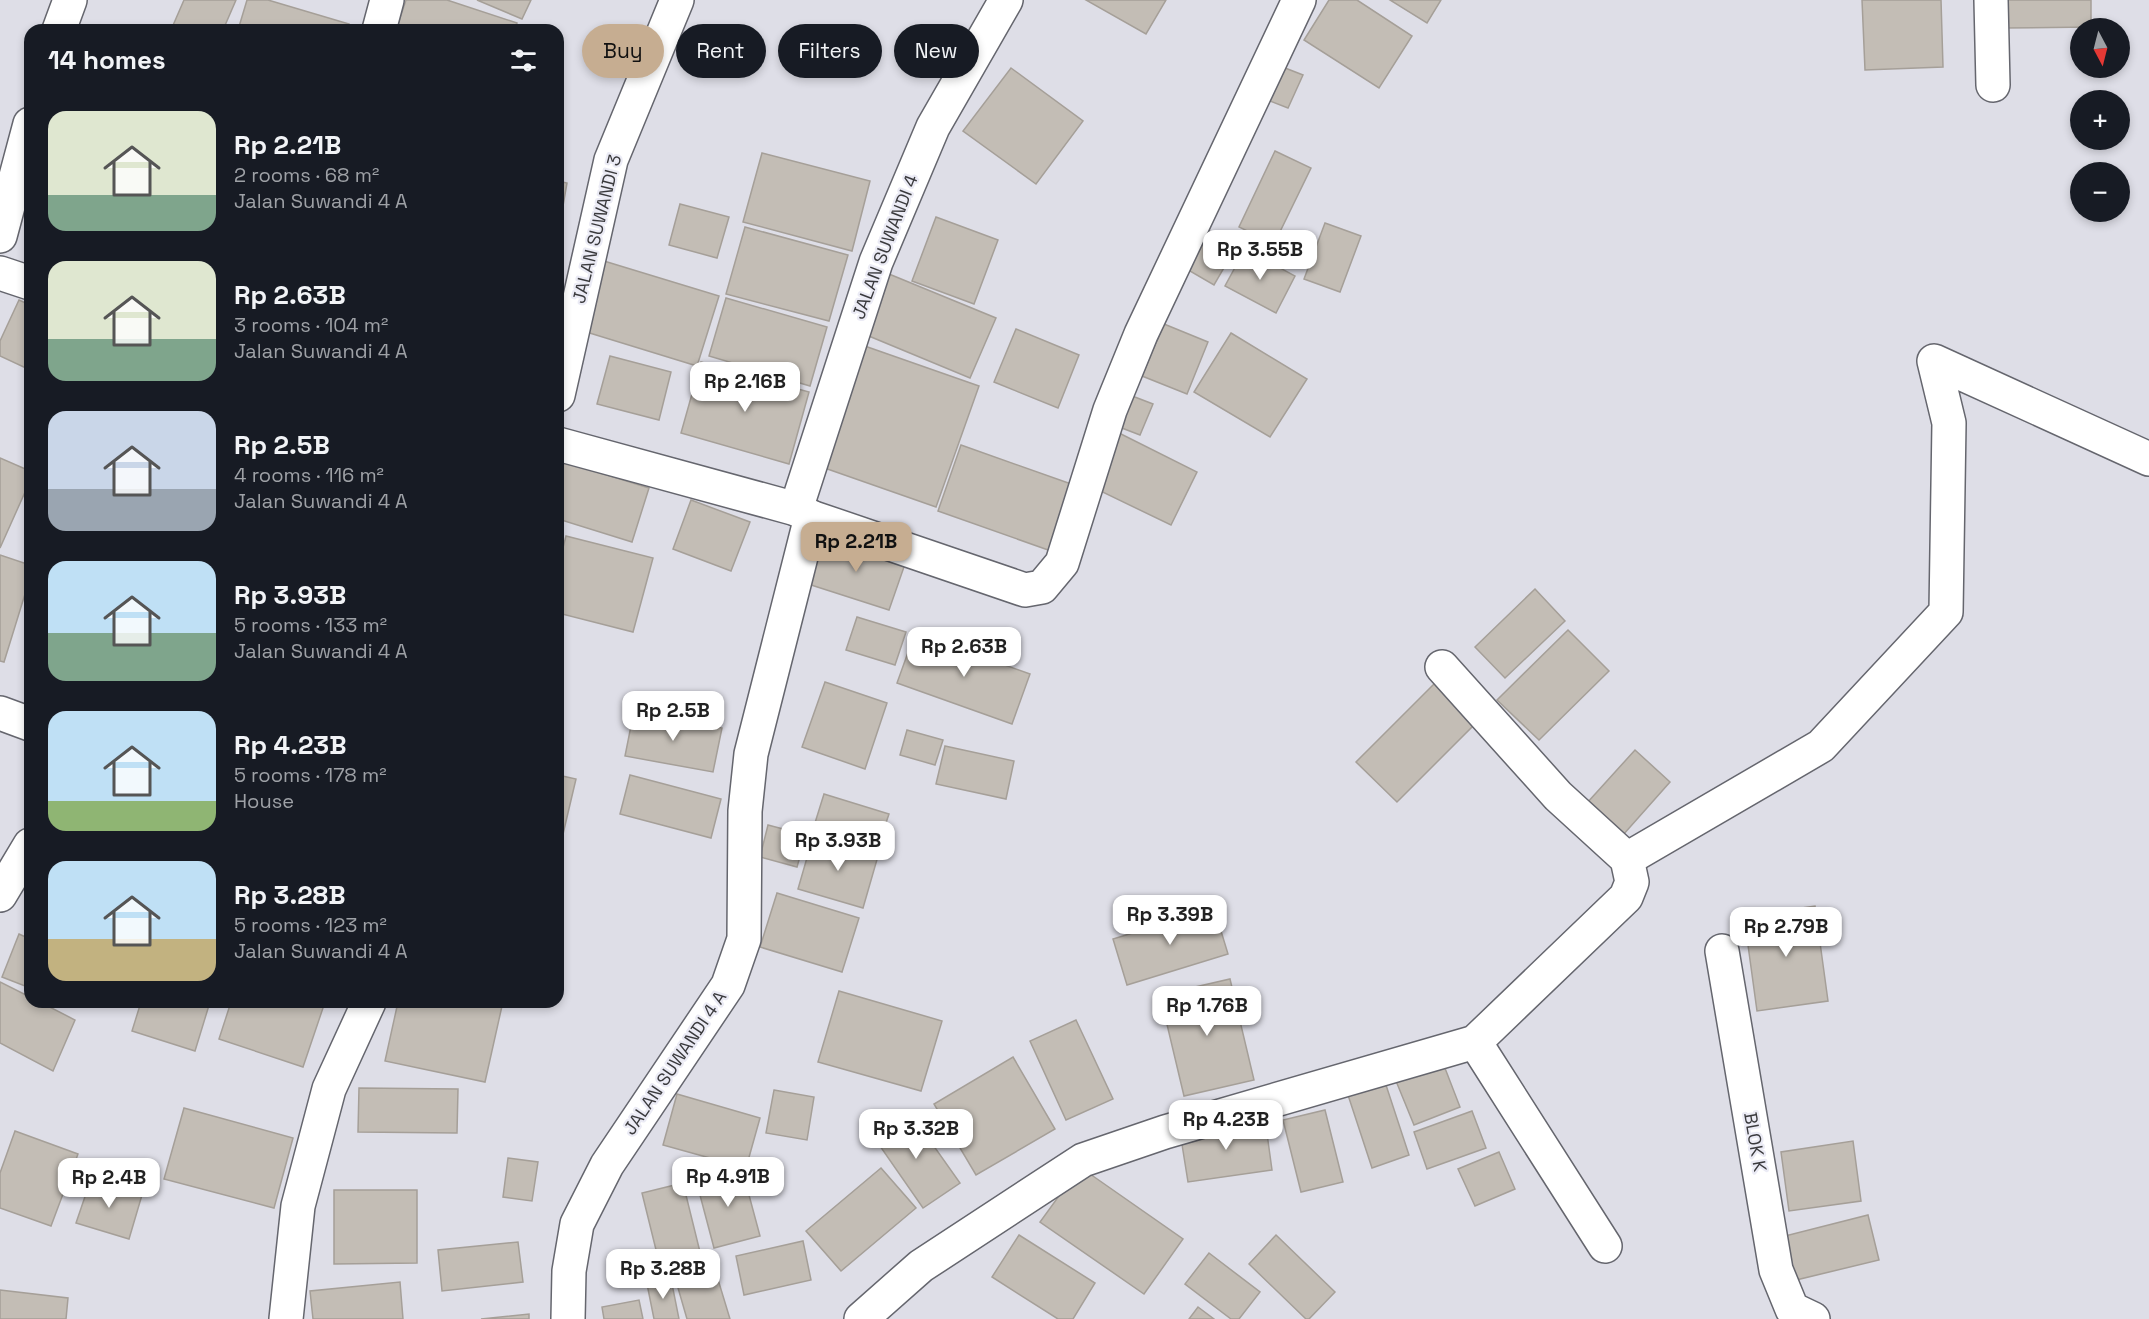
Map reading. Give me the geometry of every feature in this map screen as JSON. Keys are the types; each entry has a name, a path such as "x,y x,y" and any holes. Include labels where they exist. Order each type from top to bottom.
{"street":[{"path":"61,24 70,0"},
{"path":"381,24 387,0"},
{"name":"JALAN SUWANDI 3","path":"564,368 611,160 677,0"},
{"name":"JALAN SUWANDI 4","path":"804,513 876,262 933,127 1006,0"},
{"path":"564,446 804,513 1025,590 1042,587 1062,563 1110,410 1141,334 1299,0"},
{"path":"1991,0 1993,85"},
{"path":"0,236 24,146"},
{"path":"0,273 24,281"},
{"path":"1627,859 1821,746 1946,612 1949,423 1934,361 2149,459"},
{"name":"JALAN SUWANDI 4 A","path":"568,1319 569,1270 577,1224 607,1165 728,985 744,939 745,812 751,754 804,513"},
{"path":"861,1319 921,1266 1083,1160 1165,1132 1475,1042 1626,897 1632,882 1627,859 1558,796 1442,667"},
{"path":"0,713 24,722"},
{"path":"0,895 24,855"},
{"name":"BLOK K","path":"1722,951 1776,1270 1792,1309 1813,1319"},
{"path":"286,1319 301,1196 329,1089 366,1008"},
{"path":"1475,1042 1605,1246"}],"building":[{"path":"184,0 236,0 226,24 174,24"},
{"path":"247,0 268,0 349,24 240,24"},
{"path":"406,0 447,0 517,23 517,24 398,24"},
{"path":"477,0 531,0 522,19"},
{"path":"1086,0 1166,0 1146,34"},
{"path":"1329,0 1357,0 1412,36 1379,88 1304,40"},
{"path":"1390,0 1441,0 1427,23"},
{"path":"1862,0 1941,0 1943,67 1865,70"},
{"path":"2004,0 2091,0 2091,18 2070,18 2070,27 2005,28"},
{"path":"1280,66 1303,75 1288,108 1265,99"},
{"path":"1011,68 1083,121 1036,184 963,131"},
{"path":"1275,151 1311,168 1274,244 1239,227"},
{"path":"762,153 870,181 852,251 743,222"},
{"path":"564,182 567,183 564,200"},
{"path":"680,204 729,217 717,258 669,245"},
{"path":"936,217 998,240 974,304 912,281"},
{"path":"1325,223 1361,236 1340,292 1304,279"},
{"path":"745,227 848,255 829,321 726,294"},
{"path":"1206,229 1236,247 1214,285 1183,267"},
{"path":"1245,249 1295,276 1276,313 1225,286"},
{"path":"604,261 719,296 697,366 583,331"},
{"path":"889,274 996,318 970,378 864,334"},
{"path":"726,298 827,327 810,386 709,356"},
{"path":"19,300 24,302 24,367 0,356 0,341"},
{"path":"1164,324 1208,342 1187,394 1142,376"},
{"path":"1016,329 1079,355 1058,408 994,382"},
{"path":"1231,333 1307,379 1270,437 1194,392"},
{"path":"859,344 979,386 936,507 816,465"},
{"path":"610,356 671,372 659,420 597,404"},
{"path":"701,362 809,392 789,464 681,433"},
{"path":"1127,394 1153,404 1140,435 1114,425"},
{"path":"1115,431 1197,472 1171,525 1088,485"},
{"path":"961,445 1074,485 1051,551 938,511"},
{"path":"0,458 24,468 24,494 0,548"},
{"path":"564,462 649,488 632,542 564,521"},
{"path":"691,500 750,522 731,571 673,549"},
{"path":"566,536 653,558 633,632 564,615 564,544"},
{"path":"825,536 905,564 889,610 808,584"},
{"path":"0,555 24,563 24,597 4,662 0,661"},
{"path":"1535,589 1565,621 1505,678 1475,647"},
{"path":"857,617 906,632 895,665 846,650"},
{"path":"1568,630 1609,671 1539,740 1497,700"},
{"path":"915,633 1030,674 1012,724 897,683"},
{"path":"825,682 887,703 865,769 802,747"},
{"path":"1435,683 1476,723 1397,802 1356,762"},
{"path":"634,711 722,728 713,772 625,756"},
{"path":"907,730 943,740 935,765 900,755"},
{"path":"945,746 1014,761 1006,799 936,784"},
{"path":"1635,750 1670,782 1623,835 1587,803"},
{"path":"630,775 721,799 711,838 620,814"},
{"path":"564,776 576,779 564,830"},
{"path":"824,794 889,814 878,846 814,826"},
{"path":"768,825 806,835 797,867 760,857"},
{"path":"813,837 878,856 863,908 798,889"},
{"path":"777,893 859,918 842,972 760,947"},
{"path":"1815,906 1828,1001 1757,1011 1744,916"},
{"path":"1214,908 1228,954 1127,985 1113,939"},
{"path":"19,934 24,936 24,986 2,977"},
{"path":"1230,979 1254,1080 1184,1096 1160,995"},
{"path":"0,982 24,994 24,1008 52,1008 75,1020 53,1071 0,1043"},
{"path":"839,991 942,1021 921,1091 818,1062"},
{"path":"139,1008 208,1008 195,1051 132,1031"},
{"path":"229,1008 323,1008 303,1067 219,1039"},
{"path":"397,1008 502,1008 485,1082 385,1061"},
{"path":"1076,1020 1113,1099 1066,1120 1030,1041"},
{"path":"1013,1057 1055,1129 976,1175 934,1104"},
{"path":"1443,1063 1460,1107 1414,1125 1396,1081"},
{"path":"1384,1079 1409,1155 1372,1168 1347,1092"},
{"path":"359,1088 458,1089 457,1133 358,1132"},
{"path":"774,1090 814,1097 807,1140 766,1133"},
{"path":"677,1094 760,1118 746,1168 663,1145"},
{"path":"184,1108 293,1138 274,1208 164,1179"},
{"path":"1325,1110 1343,1182 1301,1192 1283,1120"},
{"path":"909,1111 960,1183 923,1208 873,1136"},
{"path":"1472,1111 1486,1148 1427,1169 1414,1132"},
{"path":"1265,1119 1272,1170 1188,1182 1180,1132"},
{"path":"15,1131 78,1154 51,1226 0,1208 0,1173"},
{"path":"1853,1141 1861,1201 1789,1211 1781,1152"},
{"path":"1499,1152 1515,1189 1475,1206 1458,1169"},
{"path":"508,1158 538,1162 532,1201 503,1197"},
{"path":"1080,1167 1183,1239 1144,1294 1040,1222"},
{"path":"881,1168 916,1208 841,1271 806,1231"},
{"path":"742,1169 760,1236 714,1248 696,1180"},
{"path":"91,1179 142,1195 129,1239 76,1223"},
{"path":"683,1183 700,1252 659,1262 642,1193"},
{"path":"334,1190 417,1190 417,1263 334,1264"},
{"path":"1868,1215 1879,1260 1796,1280 1785,1236"},
{"path":"1019,1235 1095,1283 1073,1319 1058,1319 992,1277"},
{"path":"1276,1235 1335,1292 1309,1319 1306,1319 1249,1264"},
{"path":"803,1241 811,1280 744,1295 736,1256"},
{"path":"518,1242 523,1282 442,1291 438,1250"},
{"path":"1209,1253 1260,1292 1239,1319 1231,1319 1185,1284"},
{"path":"713,1263 730,1319 687,1319 674,1274"},
{"path":"671,1279 679,1319 654,1319 647,1284"},
{"path":"400,1282 403,1319 313,1319 310,1291"},
{"path":"0,1290 68,1298 66,1319 0,1319"},
{"path":"639,1300 643,1319 604,1319 602,1307"},
{"path":"1198,1307 1214,1319 1189,1319"},
{"path":"529,1314 529,1319 481,1319"}]}
